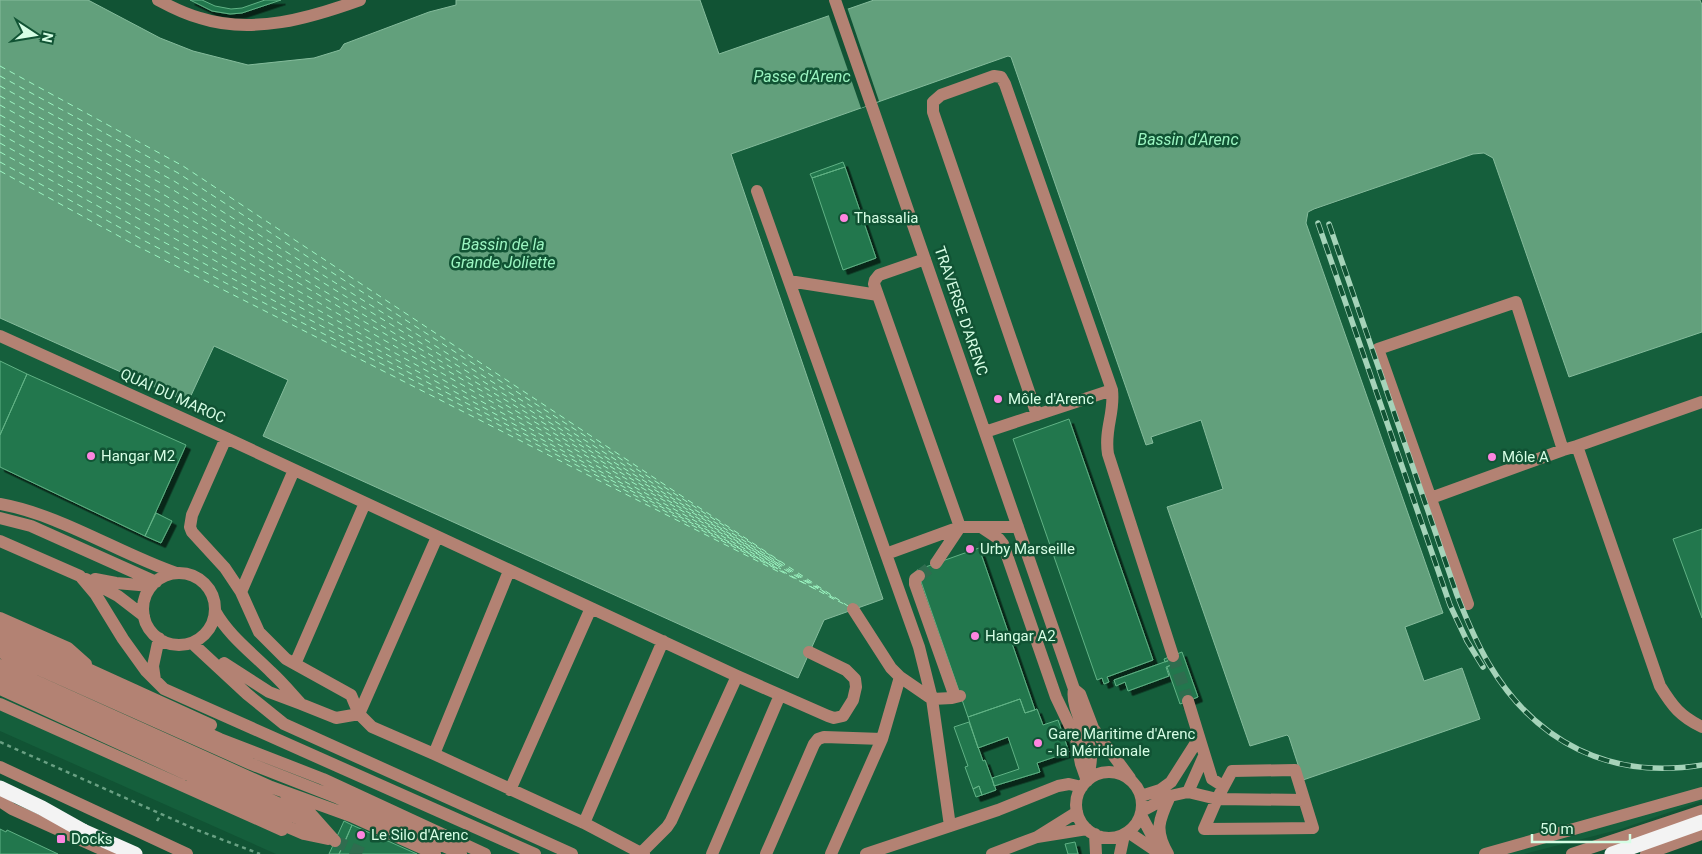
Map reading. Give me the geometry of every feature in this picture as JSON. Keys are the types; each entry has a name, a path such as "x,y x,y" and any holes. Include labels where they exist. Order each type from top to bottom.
{"highway":[{"path":"0,788 42,808 83,831"},
{"path":"0,796 135,854"},
{"path":"1612,854 1702,822"}],"street":[{"path":"158,0 199,18 221,23 250,26 314,15 360,0"},
{"name":"TRAVERSE D'ARENC","path":"835,0 1074,689 1080,694 1090,722 1131,780"},
{"path":"1037,415 933,112 933,102 941,95 990,77 998,76 1003,79 1005,84 1112,390 1113,404 1106,433 1108,454 1173,656"},
{"path":"757,191 919,647 932,699 950,826"},
{"path":"925,259 878,275 874,284 960,527"},
{"path":"789,281 878,295"},
{"path":"1468,604 1378,349 1516,302 1563,450"},
{"name":"QUAI DU MAROC","path":"0,336 226,438 192,515 190,527 192,532 225,568 241,592 259,632 286,659 350,695 359,714 372,727 584,823 643,854"},
{"path":"985,432 1112,390"},
{"path":"1430,498 1702,402"},
{"path":"226,438 737,676 828,716 840,717 845,714 856,690 855,679 846,670 809,652"},
{"path":"1577,446 1660,686 1673,708 1687,719 1702,727"},
{"path":"241,592 294,470"},
{"path":"295,664 365,503"},
{"path":"0,504 51,519 152,564 176,573 196,577 204,583 211,591 214,601 213,621 201,638 192,643 181,645 169,644 159,638 149,628 144,616 144,600 154,584 165,576 176,573"},
{"path":"0,518 31,526 154,584"},
{"path":"886,554 960,527 1018,527"},
{"path":"936,564 960,527"},
{"path":"981,527 999,539 1003,544 1056,697 1076,739 1084,784"},
{"path":"192,643 269,692 336,718 359,714 437,536"},
{"path":"0,541 80,576 118,596 144,616"},
{"path":"434,754 509,571"},
{"path":"80,576 116,584 154,584"},
{"path":"80,576 96,595 123,640 146,671 164,689 535,854"},
{"path":"853,609 891,668 900,677 932,699 958,697 915,584 915,579 919,576"},
{"path":"510,790 591,608"},
{"path":"215,611 222,624 234,638 272,673 300,704"},
{"path":"0,618 68,648 95,672"},
{"path":"0,624 74,658 95,672"},
{"path":"0,628 223,731 284,764"},
{"path":"0,635 209,728 284,764"},
{"path":"155,680 153,666 159,638"},
{"path":"0,640 220,738 322,779 485,854"},
{"path":"584,823 664,641"},
{"path":"192,643 247,694 284,724 572,854"},
{"path":"0,646 258,763 292,776 461,854"},
{"path":"0,652 251,764 338,798"},
{"path":"0,657 265,776 338,798"},
{"path":"0,665 271,787 351,816 435,854"},
{"path":"0,672 300,807 311,814 335,841"},
{"path":"643,854 671,821 737,676"},
{"path":"0,677 307,816 335,841"},
{"path":"832,854 882,739 900,677"},
{"path":"0,683 311,824 335,841"},
{"path":"0,689 335,841"},
{"name":"TRAVERSE D'ARENC","path":"1074,689 1072,697 1091,757 1084,784"},
{"path":"712,854 780,695"},
{"path":"0,696 297,832 335,841"},
{"path":"1188,701 1212,779 1223,786"},
{"path":"0,704 298,838 335,841"},
{"path":"1076,708 1090,722"},
{"path":"766,854 814,744 818,739 824,737 882,739"},
{"path":"1141,796 1160,790 1171,782 1199,738"},
{"path":"1188,792 1204,756"},
{"path":"0,767 187,854"},
{"path":"1295,770 1313,828 1204,829 1216,799 1232,771 1295,770"},
{"path":"1104,772 1114,772 1131,780 1136,785 1141,796 1141,813 1136,825 1126,834 1114,838 1104,838 1091,832 1081,821 1077,812 1078,794 1084,784 1095,775 1104,772"},
{"path":"0,779 24,779"},
{"path":"866,854 998,810 1058,786 1084,784"},
{"path":"1141,813 1170,796 1188,792 1216,799 1304,800"},
{"path":"1485,854 1702,793"},
{"path":"1168,854 1158,831 1159,820 1170,796"},
{"path":"0,801 6,808 98,851 112,854"},
{"path":"1572,854 1702,811"},
{"path":"992,854 1036,837 1077,812"},
{"path":"1141,813 1161,854"},
{"path":"98,851 112,820"},
{"path":"1036,837 1091,832"},
{"path":"1091,832 1096,854"},
{"path":"1120,854 1126,834"},
{"path":"1126,834 1161,854"},
{"path":"1646,854 1702,834"}],"path":[{"path":"0,742 197,830 260,854"},
{"path":"157,821 160,814"}],"shaded area":[{"path":"1008,56 1012,58 1150,437 1201,420 1223,489 1168,507 1251,746 1284,735 1289,737 1424,681 1405,627 1443,612 1306,223 1309,212 1473,154 1484,153 1493,157 1569,377 1702,332 1702,801 1621,829 1524,854 276,854 0,731 0,318 188,402 214,346 288,380 264,436 822,622 883,599 731,154"}],"water":[{"path":"0,0 88,0 160,38 193,51 248,65 314,58 340,50 344,44 429,12 456,5 456,0 700,0 719,54 874,0 1700,0 1702,5 1702,332 1569,377 1493,158 1484,153 1473,154 1308,212 1306,223 1443,613 1405,627 1424,681 1462,668 1480,719 1303,780 1287,735 1250,746 1167,507 1223,489 1201,420 1151,437 1153,443 1146,445 1011,57 1008,56 731,154 883,599 824,620 798,678 263,436 288,380 214,346 188,402 0,318"}],"pier":[{"path":"847,7 879,101 861,108 828,13"}],"building":[{"path":"190,0 202,0 215,6 231,9 242,8 265,0 281,0 242,13 230,14 212,11"},
{"path":"843,162 845,167 812,178 810,174"},
{"name":"Thassalia","path":"845,167 876,258 843,270 812,178"},
{"path":"0,361 27,374 0,435"},
{"name":"Hangar M2","path":"27,374 186,445 145,536 0,467 0,435"},
{"path":"1069,419 1153,660 1107,677 1109,682 1104,684 1102,678 1097,680 1013,439"},
{"path":"156,513 172,521 161,543 145,536"},
{"path":"1702,529 1702,618 1673,539"},
{"name":"Hangar A2","path":"979,548 1035,710 1025,713 1020,699 968,717 917,570"},
{"path":"1182,652 1198,697 1180,704 1167,667 1171,665 1170,660 1165,662 1164,659"},
{"path":"1170,660 1171,665 1166,667 1169,676 1128,691 1125,682 1116,686 1114,680"},
{"name":"Gare Maritime d'Arenc - la Méridionale","path":"1020,699 1025,713 1037,709 1043,725 1058,720 1069,752 1037,763 1040,772 994,786 992,778 1019,769 1008,737 978,748 968,717"},
{"path":"969,722 996,790 982,795 979,786 973,789 965,767 968,766 954,727"},
{"path":"979,786 982,795 976,797 973,789"},
{"path":"344,821 352,825 344,844 339,854 329,854"},
{"name":"Le Silo d'Arenc","path":"352,825 417,854 339,854"},
{"path":"0,829 6,832 7,830 58,854 0,854"},
{"path":"1075,842 1078,854 1068,854 1065,844"}],"ferry route":[{"path":"0,66 183,166 848,606"},
{"path":"0,76 178,173 785,565"},
{"path":"0,86 174,181 819,588"},
{"path":"0,96 170,188 782,566"},
{"path":"0,105 166,196 818,588"},
{"path":"0,115 161,202 781,567"},
{"path":"0,124 157,210 829,595"},
{"path":"0,134 781,569"},
{"path":"0,143 817,590"},
{"path":"0,152 145,232 778,569"},
{"path":"0,162 141,239 815,589"},
{"path":"0,171 137,246 779,572"},
{"path":"820,589 831,596"},
{"path":"819,591 835,600"},
{"path":"830,596 840,601"},
{"path":"838,601 846,605"}],"tunnel":[{"path":"919,576 936,563"},
{"path":"1173,656 1188,701"},
{"path":"335,841 364,854"}],"railway":[{"path":"1318,223 1450,605 1467,641 1483,667"},
{"path":"1329,224 1457,595 1480,647 1508,692 1529,715 1553,735 1579,750 1607,760 1637,767 1669,768 1702,765"}],"place":[{"name":"Thassalia","path":"844,218"},
{"name":"Môle d'Arenc","path":"998,399"},
{"name":"Hangar M2","path":"91,456"},
{"name":"Môle A","path":"1492,457"},
{"name":"Urby Marseille","path":"970,549"},
{"name":"Hangar A2","path":"975,636"},
{"name":"Gare Maritime d'Arenc - la Méridionale","path":"1038,743"},
{"name":"Le Silo d'Arenc","path":"361,835"},
{"name":"Docks","path":"61,839"}],"water label":[{"name":"Passe d'Arenc","path":"802,76"},
{"name":"Bassin d'Arenc","path":"1188,139"},
{"name":"Bassin de la Grande Joliette","path":"503,253"}]}
